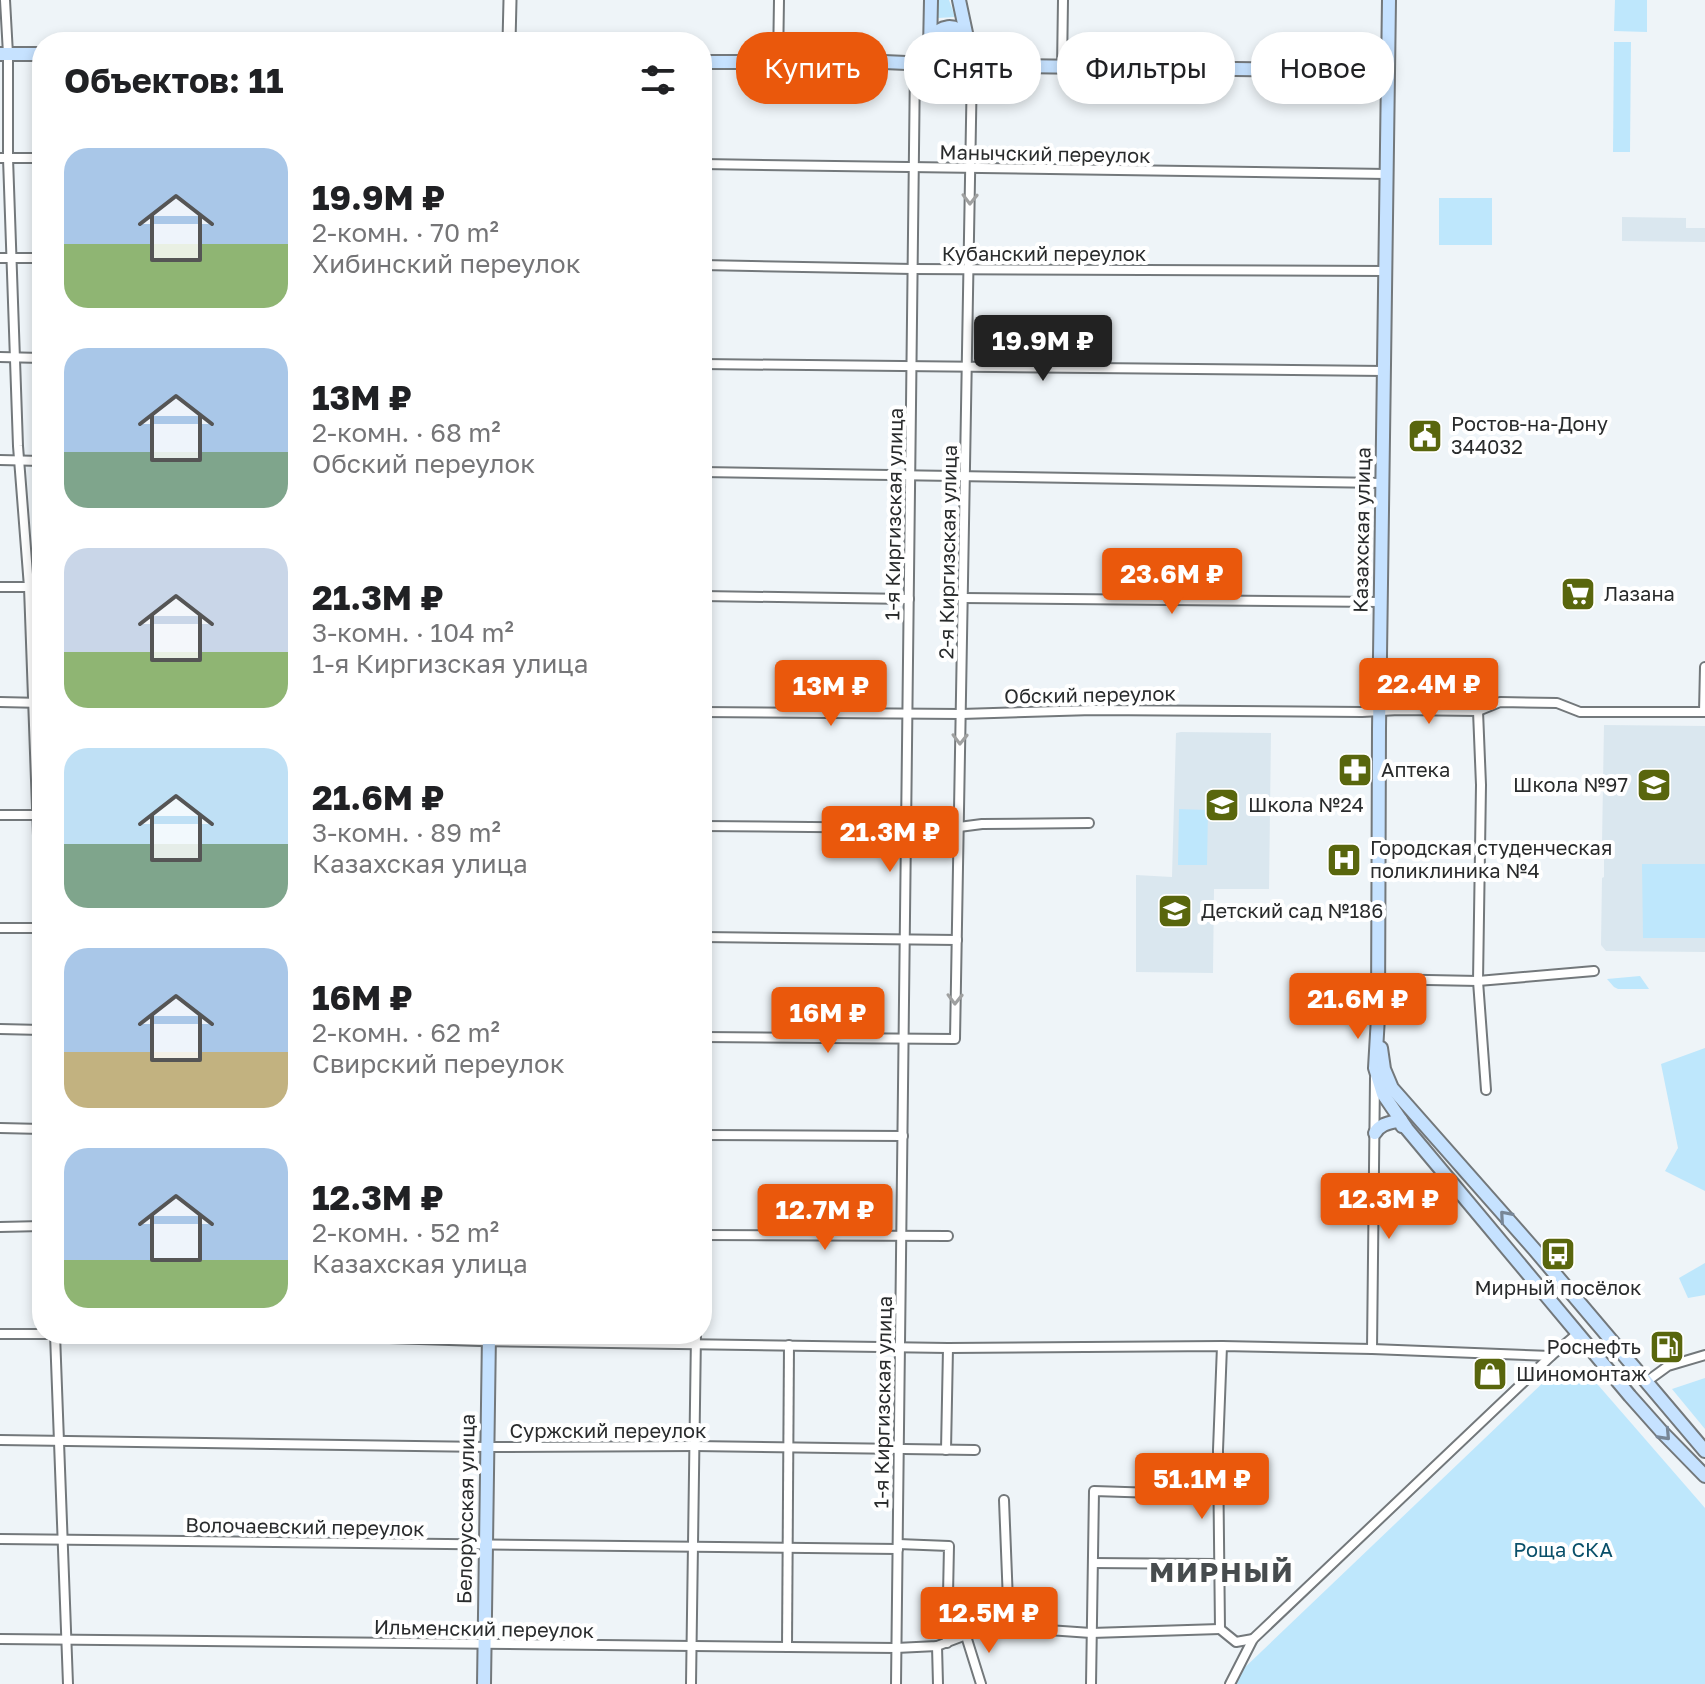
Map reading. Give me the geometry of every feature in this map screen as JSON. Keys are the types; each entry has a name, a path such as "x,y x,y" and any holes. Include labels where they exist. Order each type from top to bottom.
{"main road":[{"path":"930,32 931,0"},
{"path":"959,0 966,32"},
{"name":"Казахская улица","path":"1389,0 1389,32"},
{"path":"937,32 948,27 960,32"},
{"path":"4,54 32,54"},
{"path":"899,62 904,60"},
{"path":"712,62 736,62"},
{"path":"888,62 904,63"},
{"name":"Казахская улица","path":"1375,1068 1388,104"},
{"path":"1378,1017 1384,1069 1392,1088 1534,1249 1705,1451"},
{"path":"1375,1068 1383,1094 1404,1124 1630,1396 1705,1476"},
{"path":"1375,1133 1382,1125 1404,1124"},
{"path":"1518,1263 1534,1249"},
{"name":"Белорусская улица","path":"484,1684 489,1344"},
{"path":"1630,1396 1646,1382"}],"street":[{"path":"5,0 4,158 19,461 32,626"},
{"path":"509,32 510,0"},
{"path":"778,32 779,0"},
{"path":"1063,0 1063,32"},
{"name":"1-я Киргизская улица","path":"896,1684 915,104"},
{"name":"2-я Киргизская улица","path":"904,1040 955,1039 972,104"},
{"path":"4,158 32,158"},
{"name":"Манычский переулок","path":"712,164 1387,174"},
{"path":"0,258 32,258"},
{"name":"Кубанский переулок","path":"712,265 1386,271"},
{"path":"0,357 32,358"},
{"path":"712,364 1384,371"},
{"path":"0,460 32,461"},
{"path":"712,472 1383,483"},
{"path":"0,587 29,587"},
{"path":"712,596 909,599"},
{"path":"963,598 1381,602"},
{"path":"1704,712 1705,667"},
{"path":"0,702 32,703"},
{"name":"Обский переулок","path":"712,712 1478,711 1493,704 1514,702 1557,703 1580,712 1704,712"},
{"path":"1478,711 1481,785 1478,981 1486,1090"},
{"path":"0,815 32,815"},
{"path":"712,826 906,828 1089,823"},
{"path":"0,928 32,928"},
{"path":"712,937 957,940"},
{"path":"1378,979 1478,981 1594,971"},
{"path":"0,1029 32,1030"},
{"path":"712,1037 904,1040"},
{"name":"Казахская улица","path":"1372,1349 1375,1068"},
{"path":"0,1128 32,1129"},
{"path":"712,1135 903,1136"},
{"path":"0,1227 32,1226"},
{"path":"712,1235 948,1236"},
{"path":"0,1334 32,1334"},
{"path":"1230,1684 1253,1639 1577,1334"},
{"path":"712,1340 948,1348 1222,1346 1551,1356"},
{"path":"55,1344 68,1684"},
{"path":"691,1684 696,1344"},
{"path":"787,1647 789,1345"},
{"path":"1220,1629 1218,1495 1222,1346"},
{"path":"946,1450 948,1348"},
{"path":"1646,1382 1668,1366 1705,1355"},
{"name":"Суржский переулок","path":"0,1440 975,1450"},
{"path":"1091,1684 1094,1491 1218,1495"},
{"path":"1004,1500 1009,1627"},
{"name":"Волочаевский переулок","path":"0,1539 788,1548 949,1546 942,1645"},
{"path":"1093,1563 1219,1564"},
{"name":"Ильменский переулок","path":"0,1639 896,1648 942,1645 990,1626 1091,1633 1220,1629 1236,1642 1253,1639"},
{"path":"966,1636 981,1684"},
{"path":"938,1684 942,1645"}],"shaded area":[{"path":"1622,217 1686,218 1686,228 1705,228 1705,242 1622,241"},
{"name":"Школа №97","path":"1604,725 1705,726 1705,952 1606,951 1601,945"},
{"name":"Школа №24","path":"1176,733 1271,733 1269,889 1214,889 1213,973 1136,972 1136,875 1172,877"}],"green space":[{"path":"938,0 949,0 955,17 938,18"},
{"path":"1615,0 1647,0 1647,32 1614,31"},
{"path":"1614,42 1631,42 1630,152 1613,152"},
{"path":"1439,198 1492,198 1492,245 1439,245"},
{"path":"1179,809 1208,810 1207,865 1178,865"},
{"path":"1642,864 1705,864 1705,938 1643,938"},
{"path":"1640,976 1649,989 1618,989 1607,979"},
{"path":"1705,1048 1705,1191 1665,1171 1678,1148 1661,1064"},
{"path":"1705,1263 1705,1295 1688,1298 1679,1278"},
{"name":"Роща СКА","path":"1573,1370 1592,1378 1705,1508 1705,1684 1236,1684 1241,1671 1549,1377"},
{"path":"1705,1378 1705,1429 1672,1389"}],"place":[{"name":"Ростов-на-Дону 344032","path":"1425,436"},
{"name":"Лазана","path":"1578,594"},
{"name":"Аптека","path":"1355,770"},
{"name":"Школа №97","path":"1654,785"},
{"name":"Школа №24","path":"1222,805"},
{"name":"Городская студенческая поликлиника №4","path":"1344,860"},
{"name":"Детский сад №186","path":"1175,911"},
{"name":"Мирный посёлок","path":"1558,1254"},
{"name":"Роснефть","path":"1667,1347"},
{"name":"Шиномонтаж","path":"1490,1374"}],"district":[{"name":"МИРНЫЙ","path":"1222,1572"}]}
